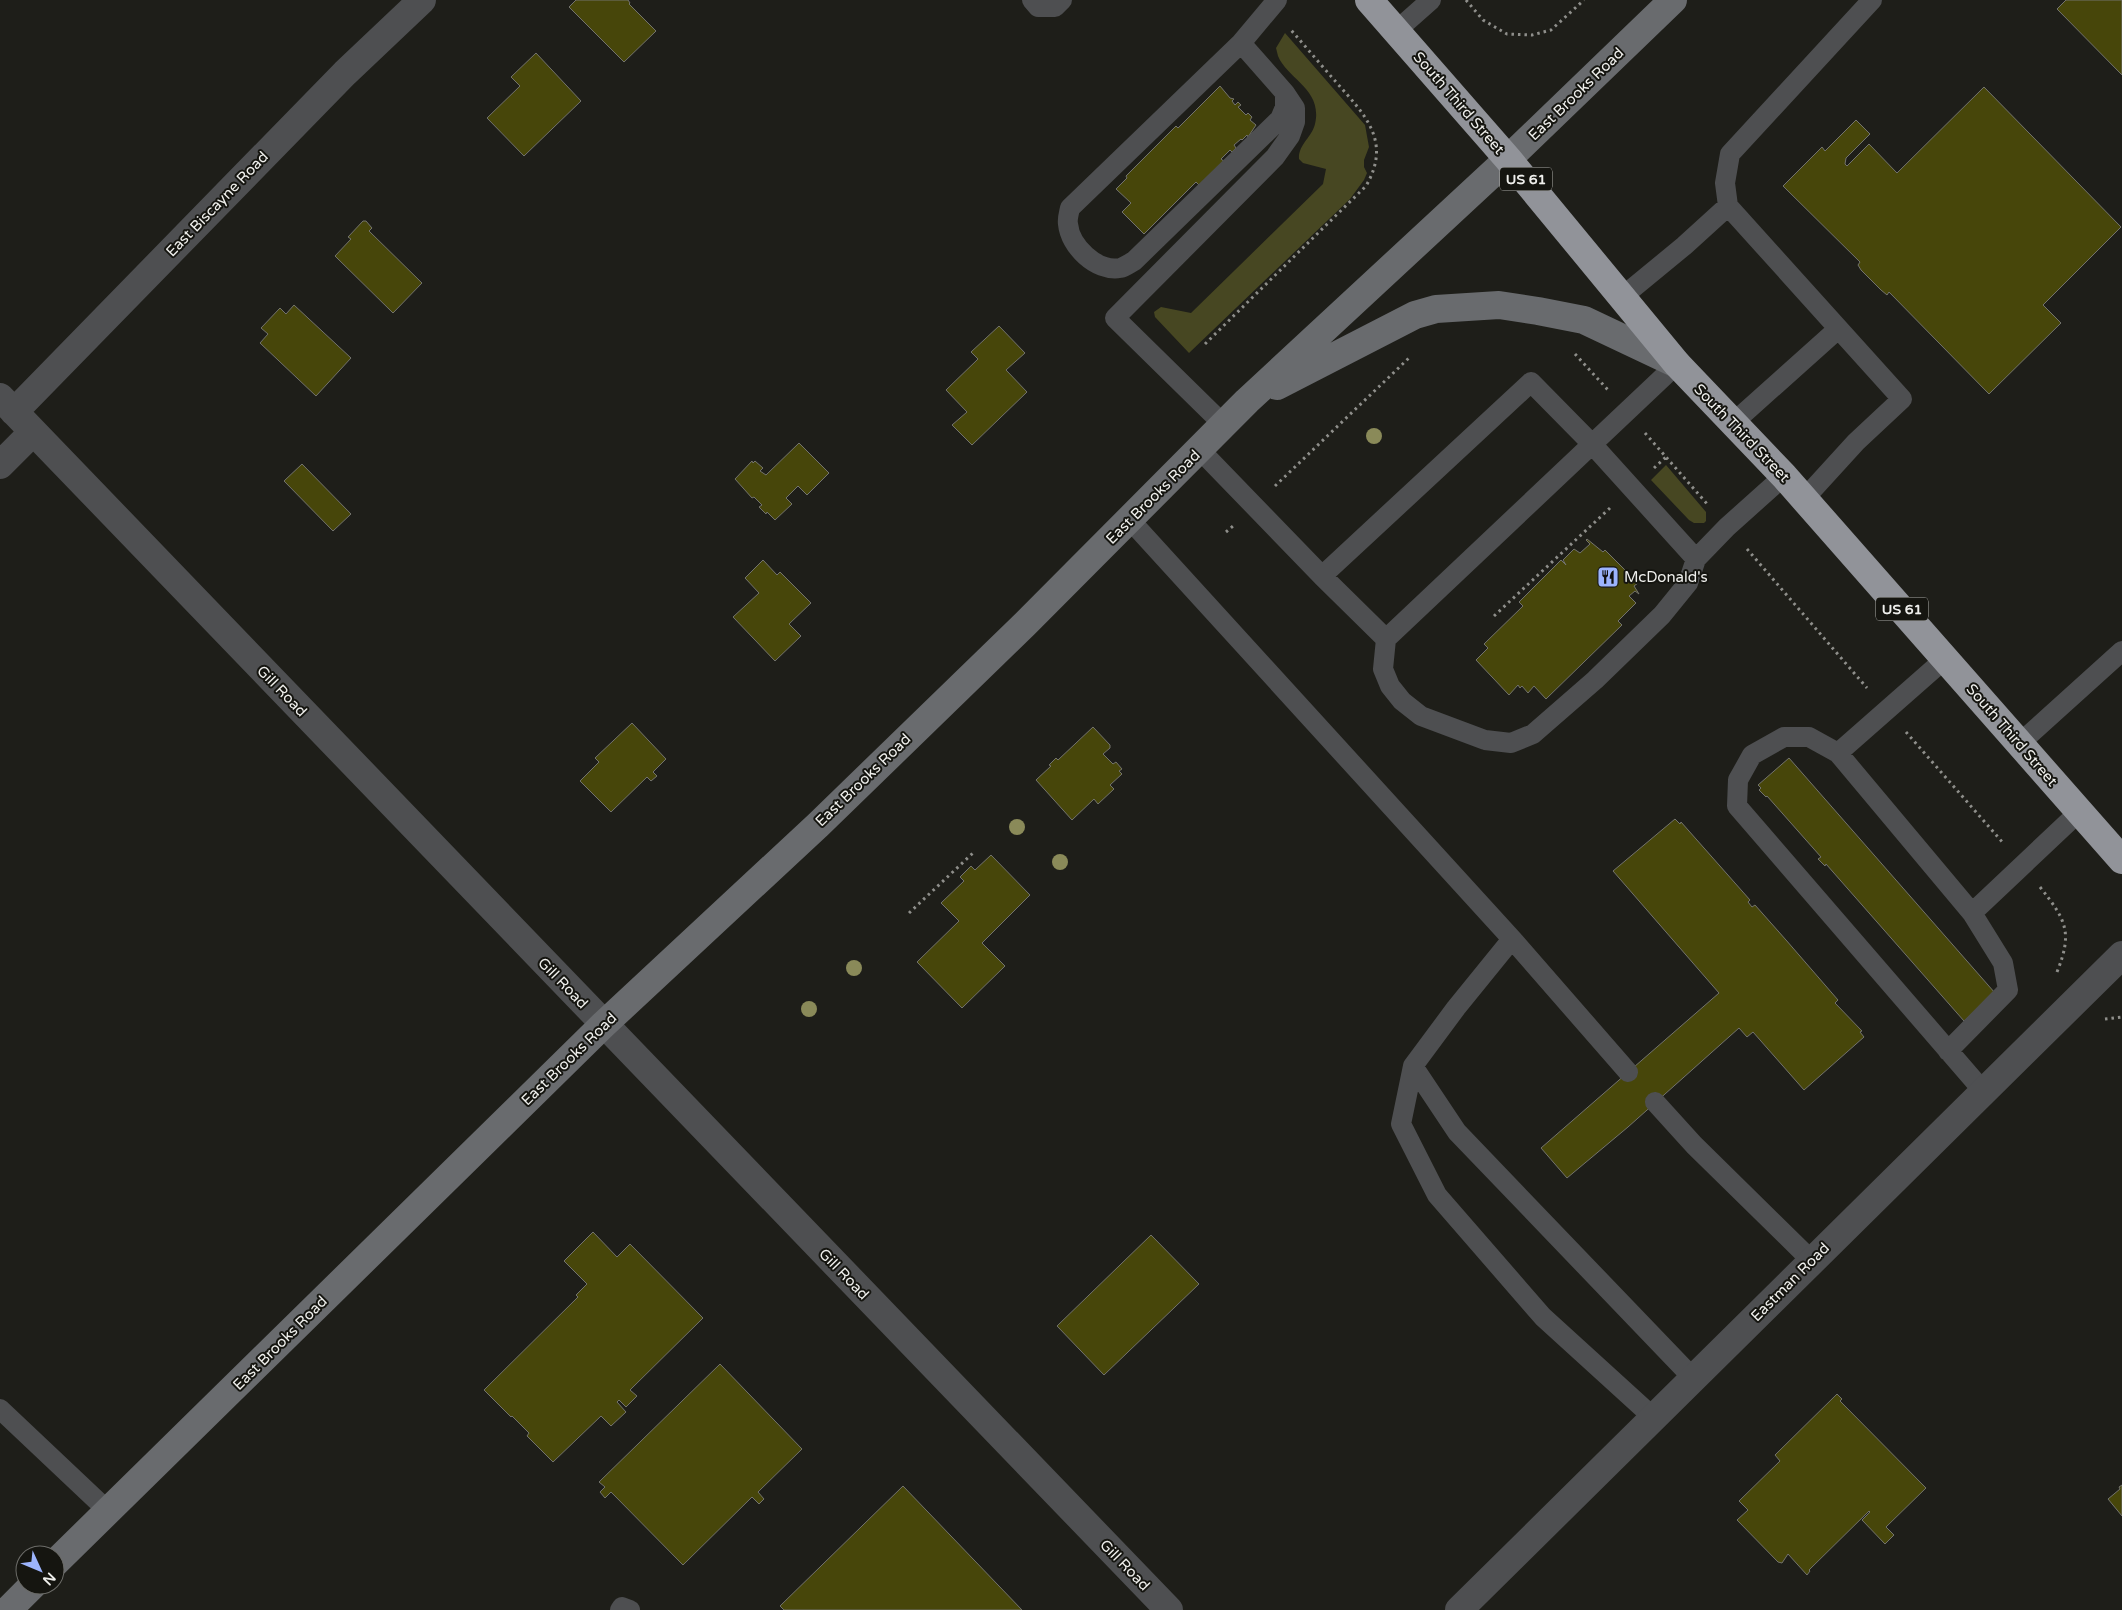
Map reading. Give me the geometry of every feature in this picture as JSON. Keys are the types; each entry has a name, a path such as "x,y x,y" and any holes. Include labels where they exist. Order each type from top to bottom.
{"highway":[{"name":"South Third Street","path":"1369,0 1508,158 1677,364 1784,476 2122,860"}],"main road":[{"name":"East Brooks Road","path":"65,1554 603,1025 818,824 1130,520 1247,401 1508,158 1670,1"},
{"path":"1247,401 1415,315 1436,310 1499,305 1584,320 1677,364"},
{"path":"8,1610 23,1595"}],"street":[{"name":"East Biscayne Road","path":"7,404 422,0"},
{"name":"Gill Road","path":"7,404 603,1025 1169,1610"},
{"path":"0,464 33,432"},
{"name":"Eastman Road","path":"1459,1610 2122,955"}],"lane":[{"path":"1032,0 1038,7 1055,7 1062,0"},
{"path":"1396,31 1431,0"},
{"path":"1804,499 1856,442 1902,399 1728,206 1725,183 1730,154 1872,0"},
{"path":"1274,3 1241,43 1070,208 1067,223 1073,241 1089,258 1102,266 1120,268 1134,261 1280,119 1285,107 1285,93"},
{"path":"1224,425 1115,318 1275,157 1290,136 1295,122 1295,108 1285,93 1241,43"},
{"path":"1622,297 1684,246 1728,206"},
{"path":"1733,423 1838,329"},
{"path":"1677,364 1386,639 1383,669 1390,686 1402,701 1421,716 1485,740 1511,743 1533,734 1596,680 1662,615 1688,582 1696,559 1784,476"},
{"path":"1322,576 1531,382 1592,444 1696,559"},
{"path":"1200,450 1386,639"},
{"path":"1130,520 1512,939 1628,1072"},
{"path":"2020,743 2122,651"},
{"path":"1838,753 1946,658"},
{"path":"1948,1051 2008,990 2003,963 1972,913 1838,753 1809,737 1784,736 1752,755 1738,780 1737,806 1948,1051 1984,1092"},
{"path":"1972,913 2079,812"},
{"path":"1512,939 1456,1008 1413,1066 1401,1124 1437,1195 1543,1317 1654,1418"},
{"path":"1413,1066 1457,1132 1693,1378"},
{"path":"1655,1102 1694,1145 1812,1261"},
{"path":"0,1409 108,1511"},
{"path":"620,1610 622,1607 630,1610"}],"path":[{"path":"1466,0 1483,20 1507,34 1532,35 1551,30 1584,0"},
{"path":"1205,344 1366,186 1375,171 1374,134 1366,116 1274,3"},
{"path":"1226,532 1416,350"},
{"path":"1570,350 1728,527 2023,866 2056,907 2066,929 2065,952 2056,974"},
{"path":"1494,616 1666,457"},
{"path":"910,913 973,853"}],"shaded area":[{"path":"1285,33 1365,125 1369,147 1364,160 1364,167 1367,173 1350,199 1189,353 1155,317 1154,312 1161,307 1191,313 1323,184 1326,169 1303,163 1299,159 1301,149 1315,124 1316,112 1314,102 1309,93 1289,72 1278,56 1276,48"},
{"path":"1666,465 1706,512 1706,521 1704,523 1694,523 1689,520 1651,480"}],"building":[{"path":"576,0 628,0 629,4 656,31 624,62 569,7"},
{"path":"2066,0 2122,0 2122,75 2057,9"},
{"path":"536,53 581,101 524,156 487,118 520,86 511,77"},
{"path":"1220,86 1230,98 1234,99 1232,101 1235,105 1238,102 1241,105 1238,107 1246,115 1248,113 1252,117 1250,120 1256,125 1248,137 1247,135 1241,139 1234,145 1236,148 1232,152 1230,150 1221,159 1226,163 1201,187 1196,182 1144,234 1122,212 1131,203 1116,189 1127,178 1126,176 1176,126 1178,128"},
{"path":"1984,87 2121,227 2043,305 2061,323 1989,394 1889,292 1887,295 1861,270 1858,265 1860,262 1783,186 1822,147 1825,151 1856,120 1870,134 1846,158 1845,164 1847,166 1869,144 1897,173"},
{"path":"363,221 366,221 372,228 369,231 422,283 393,313 335,256 351,239 348,237"},
{"path":"294,305 351,358 316,396 260,343 268,334 261,328 280,308 286,314"},
{"path":"999,326 1025,353 1006,370 1027,392 972,445 952,425 967,412 946,390 978,359 971,352"},
{"path":"799,443 829,473 807,495 798,486 786,498 792,504 775,520 759,507 762,505 754,497 752,498 735,479 752,461 753,463 755,461 763,468 760,471 766,475"},
{"path":"302,464 351,514 333,531 284,481"},
{"path":"1587,539 1603,552 1605,550 1638,583 1634,586 1639,594 1635,591 1629,596 1636,603 1618,621 1622,625 1546,699 1534,686 1528,693 1522,686 1520,688 1518,685 1509,695 1476,660 1488,648 1484,644 1523,606 1519,602 1561,560 1566,565 1563,560 1574,549 1580,553 1590,544"},
{"path":"763,560 777,575 780,572 811,603 789,624 801,636 775,661 733,617 759,593 745,578"},
{"path":"632,723 666,759 653,772 657,776 651,781 647,777 611,812 580,781 599,762 595,758"},
{"path":"1093,727 1110,745 1110,748 1103,754 1113,764 1116,762 1122,769 1119,771 1122,774 1110,785 1114,789 1098,804 1094,799 1072,820 1036,780 1051,766 1049,765 1056,758 1058,760"},
{"path":"1789,758 1995,993 1964,1021 1826,864 1825,866 1818,859 1821,857 1767,796 1759,790 1761,788 1758,785"},
{"path":"1675,819 1680,824 1681,822 1750,900 1748,902 1752,907 1755,905 1786,940 1838,1000 1835,1003 1862,1031 1860,1032 1864,1037 1804,1090 1753,1032 1747,1037 1739,1028 1628,1127 1567,1178 1541,1148 1719,993 1613,871"},
{"path":"991,855 1030,895 982,943 1005,966 962,1008 917,962 959,921 941,903 964,881 960,877 971,866 975,870"},
{"path":"593,1232 617,1257 630,1244 703,1318 630,1390 637,1396 626,1407 619,1400 617,1402 626,1412 611,1426 601,1416 553,1462 527,1436 529,1433 484,1390 578,1297 576,1295 587,1284 564,1261"},
{"path":"1151,1235 1199,1284 1104,1375 1057,1326"},
{"path":"720,1364 802,1449 758,1492 764,1499 759,1504 752,1497 683,1565 611,1492 605,1498 600,1492 605,1487 599,1482"},
{"path":"1837,1394 1842,1399 1840,1401 1926,1488 1886,1527 1894,1535 1885,1544 1862,1520 1869,1511 1809,1570 1807,1575 1788,1554 1782,1563 1778,1562 1737,1520 1748,1510 1739,1501 1780,1461 1775,1455"},
{"path":"2122,1485 2122,1516 2108,1499"},
{"path":"903,1486 1022,1610 784,1610 780,1606"}],"place":[{"name":"McDonald's","path":"1608,577"}]}
